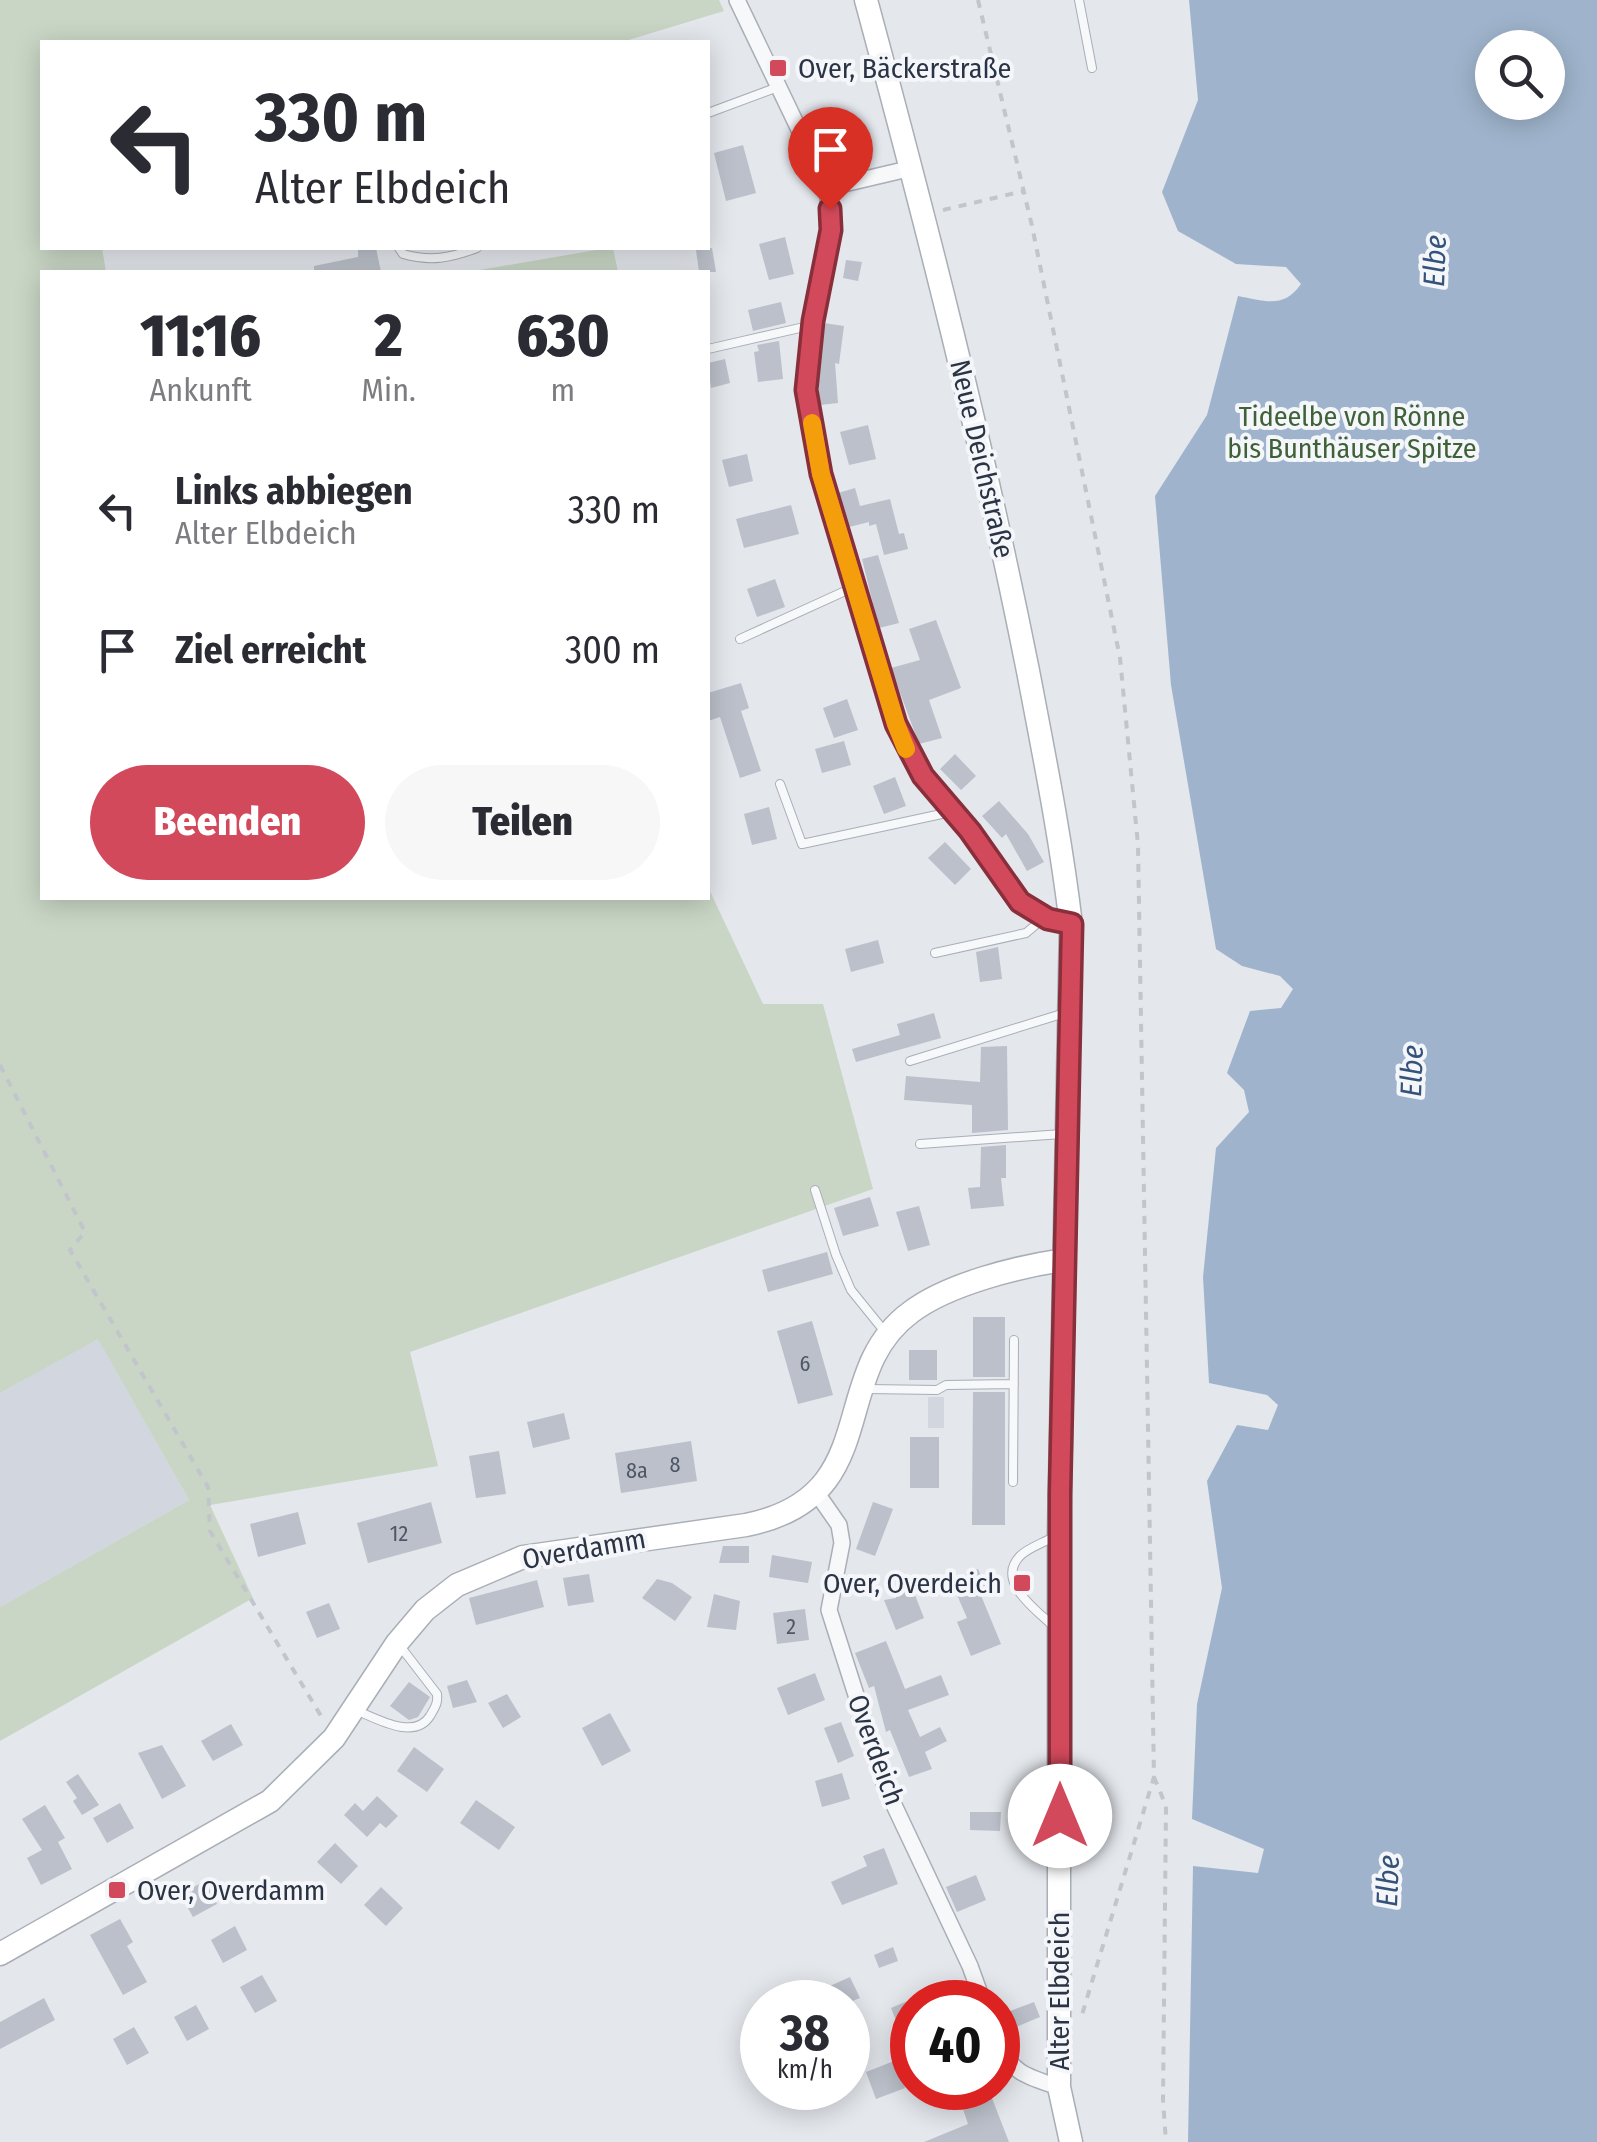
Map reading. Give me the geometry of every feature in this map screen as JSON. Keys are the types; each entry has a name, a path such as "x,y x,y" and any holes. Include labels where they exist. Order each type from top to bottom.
{"street":[{"path":"737,0 828,188 831,230 806,390 821,474 896,724 906,750 923,776 1020,902 1044,917 1072,924"},
{"name":"Neue Deichstraße","path":"866,0 994,501 1062,844 1072,924"},
{"path":"828,188 912,168"},
{"name":"Alter Elbdeich","path":"1072,924 1059,1534 1059,2087 1072,2142"},
{"name":"Overdamm","path":"0,1954 242,1820 292,1782 334,1738 397,1643 426,1610 457,1585 523,1557 758,1522 794,1508 816,1492 842,1456 872,1363 887,1336 908,1313 939,1294 1034,1264 1063,1260"},
{"name":"Overdeich","path":"816,1492 839,1525 842,1543 830,1610 885,1786 975,1980"},
{"path":"1020,2072 1059,2087"}],"lane":[{"path":"1079,0 1092,68"},
{"path":"710,113 778,86"},
{"path":"400,250 422,260 448,258 470,250"},
{"path":"710,349 813,326"},
{"path":"740,639 855,586"},
{"path":"780,784 802,844 953,811"},
{"path":"936,953 1026,933 1044,917"},
{"path":"910,1061 1069,1011"},
{"path":"920,1144 1066,1134"},
{"path":"815,1190 851,1290 887,1336"},
{"path":"1013,1482 1014,1340"},
{"path":"862,1388 937,1390 946,1385 1014,1384"},
{"path":"1059,1534 1022,1554 1013,1566 1012,1577 1025,1600 1060,1633"},
{"path":"354,1709 380,1721 416,1729 424,1725 438,1702 438,1694 397,1643"}],"path":[{"path":"978,0 1024,191 1120,658 1138,845 1154,1777 1079,2026"},
{"path":"939,211 1024,191"},
{"path":"0,1065 85,1232 70,1250 208,1488 210,1531 334,1738"},
{"path":"1154,1777 1166,1806 1166,2142"}],"shaded area":[{"path":"98,1338 189,1500 0,1607 0,1393"},
{"path":"928,1397 944,1397 944,1428 928,1428"}],"green space":[{"path":"0,0 719,0 724,11 629,40 40,40 40,250 102,250 106,270 40,270 40,900 710,900 710,891 763,1004 823,1004 873,1189 410,1352 438,1466 210,1505 253,1598 0,1741 0,1607 189,1500 98,1339 0,1393"},
{"path":"613,250 618,270 480,270"}],"water":[{"name":"Tideelbe von Rönne bis Bunthäuser Spitze","path":"1189,0 1597,0 1597,2142 1188,2142 1193,1866 1258,1873 1264,1849 1192,1819 1197,1704 1222,1588 1207,1481 1237,1425 1268,1430 1278,1405 1267,1395 1209,1383 1203,1277 1216,1148 1249,1112 1244,1090 1227,1073 1250,1011 1281,1008 1293,989 1280,976 1242,966 1216,949 1171,685 1155,496 1207,415 1238,296 1281,300 1301,284 1286,267 1236,264 1178,231 1162,192 1198,100"}],"building":[{"path":"743,145 756,193 726,201 714,153"},
{"path":"785,237 794,274 769,280 759,244"},
{"path":"710,248 716,272 699,270 696,250"},
{"path":"358,250 376,250 381,270 314,270 314,266 358,257"},
{"path":"846,260 862,262 858,281 843,278"},
{"path":"781,302 786,323 753,331 748,310"},
{"path":"824,323 844,326 839,364 835,363 838,403 820,405 818,382"},
{"path":"779,341 783,379 758,382 754,352 759,351 757,345"},
{"path":"725,359 730,383 711,388 710,363"},
{"path":"868,425 876,459 849,465 840,432"},
{"path":"747,454 753,481 729,487 722,460"},
{"path":"855,488 860,506 890,499 899,534 904,533 908,549 884,555 876,524 849,527 838,493"},
{"path":"791,505 799,534 744,548 736,519"},
{"path":"878,555 899,623 879,628 862,559"},
{"path":"775,579 785,607 757,617 747,589"},
{"path":"936,620 961,688 929,700 942,738 919,744 891,668 920,660 909,629"},
{"path":"741,683 749,708 741,711 761,771 740,778 720,717 710,720 710,692"},
{"path":"847,699 858,730 834,738 823,708"},
{"path":"844,741 851,765 822,773 815,749"},
{"path":"955,754 976,776 961,790 940,769"},
{"path":"895,777 906,806 884,814 873,786"},
{"path":"999,801 1028,834 1044,862 1027,871 1006,834 1002,838 982,816"},
{"path":"769,807 777,839 752,845 744,814"},
{"path":"945,842 971,869 955,885 928,858"},
{"path":"878,940 884,963 851,972 845,949"},
{"path":"998,947 1002,979 980,982 976,952"},
{"path":"934,1013 941,1038 856,1062 852,1049 900,1035 897,1024"},
{"path":"1007,1046 1008,1130 972,1133 972,1105 904,1100 906,1076 980,1082 981,1047"},
{"path":"1006,1145 1006,1178 1001,1178 1004,1206 971,1209 968,1188 980,1187 981,1147"},
{"path":"870,1197 879,1226 843,1236 834,1208"},
{"path":"919,1206 930,1245 908,1251 896,1212"},
{"path":"827,1252 833,1274 768,1292 762,1270"},
{"path":"973,1317 1005,1317 1005,1377 973,1377"},
{"path":"812,1321 833,1395 798,1404 777,1331"},
{"path":"909,1350 937,1350 937,1380 909,1380"},
{"path":"973,1392 1005,1392 1005,1525 972,1525"},
{"path":"564,1413 570,1439 533,1448 527,1422"},
{"path":"910,1437 939,1437 939,1488 910,1488"},
{"path":"691,1441 697,1481 621,1493 615,1453"},
{"path":"499,1451 506,1494 476,1498 469,1456"},
{"path":"431,1502 442,1543 368,1563 357,1523"},
{"path":"873,1502 893,1509 875,1556 856,1549"},
{"path":"298,1512 306,1544 258,1557 250,1524"},
{"path":"723,1546 749,1546 749,1563 719,1563"},
{"path":"772,1555 812,1562 808,1583 769,1577"},
{"path":"978,1569 987,1590 980,1593 1001,1644 971,1656 957,1622 967,1618 951,1581"},
{"path":"589,1574 594,1602 568,1606 563,1578"},
{"path":"657,1579 672,1583 692,1597 675,1621 642,1598"},
{"path":"537,1580 544,1607 476,1625 469,1598"},
{"path":"911,1585 924,1618 896,1630 884,1600 896,1598 896,1590"},
{"path":"714,1594 740,1601 736,1630 707,1627"},
{"path":"329,1603 340,1629 317,1638 306,1612"},
{"path":"805,1609 809,1640 777,1644 773,1613"},
{"path":"886,1641 905,1689 941,1675 949,1695 908,1710 920,1737 940,1727 947,1741 925,1752 932,1769 909,1777 890,1730 886,1732 874,1686 869,1688 855,1653"},
{"path":"815,1673 825,1700 788,1715 777,1688"},
{"path":"467,1680 477,1702 453,1708 447,1686"},
{"path":"409,1682 430,1697 418,1717 409,1720 390,1706"},
{"path":"507,1694 521,1717 503,1728 488,1703"},
{"path":"610,1713 631,1751 602,1766 582,1728"},
{"path":"841,1722 854,1756 838,1763 824,1728"},
{"path":"231,1724 243,1745 213,1761 201,1741"},
{"path":"162,1745 186,1786 162,1799 138,1753"},
{"path":"414,1747 444,1769 427,1792 397,1771"},
{"path":"842,1773 850,1799 822,1807 815,1781"},
{"path":"78,1774 99,1805 82,1815 66,1782"},
{"path":"377,1796 398,1816 386,1828 380,1823 367,1837 344,1815 355,1803 363,1811"},
{"path":"476,1800 515,1827 499,1850 460,1823"},
{"path":"120,1803 134,1828 107,1843 93,1818"},
{"path":"45,1805 65,1838 58,1842 72,1869 41,1885 27,1858 42,1850 22,1819"},
{"path":"970,1812 1001,1812 1000,1831 970,1830"},
{"path":"335,1843 358,1866 341,1884 317,1862"},
{"path":"884,1848 898,1884 842,1905 831,1882 867,1866 863,1856"},
{"path":"976,1875 986,1900 957,1912 946,1887"},
{"path":"205,1881 217,1904 193,1917 180,1894"},
{"path":"381,1887 403,1908 386,1926 364,1905"},
{"path":"120,1919 133,1942 127,1946 147,1982 123,1995 90,1935"},
{"path":"235,1926 247,1950 223,1963 211,1940"},
{"path":"893,1947 898,1961 879,1968 874,1955"},
{"path":"262,1975 277,2001 255,2013 240,1987"},
{"path":"44,1998 55,2020 0,2049 0,2022"},
{"path":"1034,2002 1040,2017 1020,2025 1020,2007"},
{"path":"196,2005 209,2029 187,2041 174,2017"},
{"path":"134,2027 149,2053 127,2065 113,2039"},
{"path":"890,2063 890,2094 876,2099 870,2070"},
{"path":"963,2110 997,2110 1009,2142 924,2142 968,2124"}],"slow traffic":[{"path":"812,423 821,474 906,749"}],"place":[{"name":"Over, Bäckerstraße","path":"778,68"},
{"name":"Over, Overdeich","path":"1022,1583"},
{"name":"Over, Overdamm","path":"117,1890"}],"route":[{"path":"830,209 831,230 813,321 806,390 821,474 896,724 906,750 923,776 970,831 1020,902 1048,919 1072,924 1063,1260 1060,1816"}],"water label":[{"name":"Elbe","path":"1435,261"},
{"name":"Elbe","path":"1412,1071"},
{"name":"Elbe","path":"1388,1881"}]}
